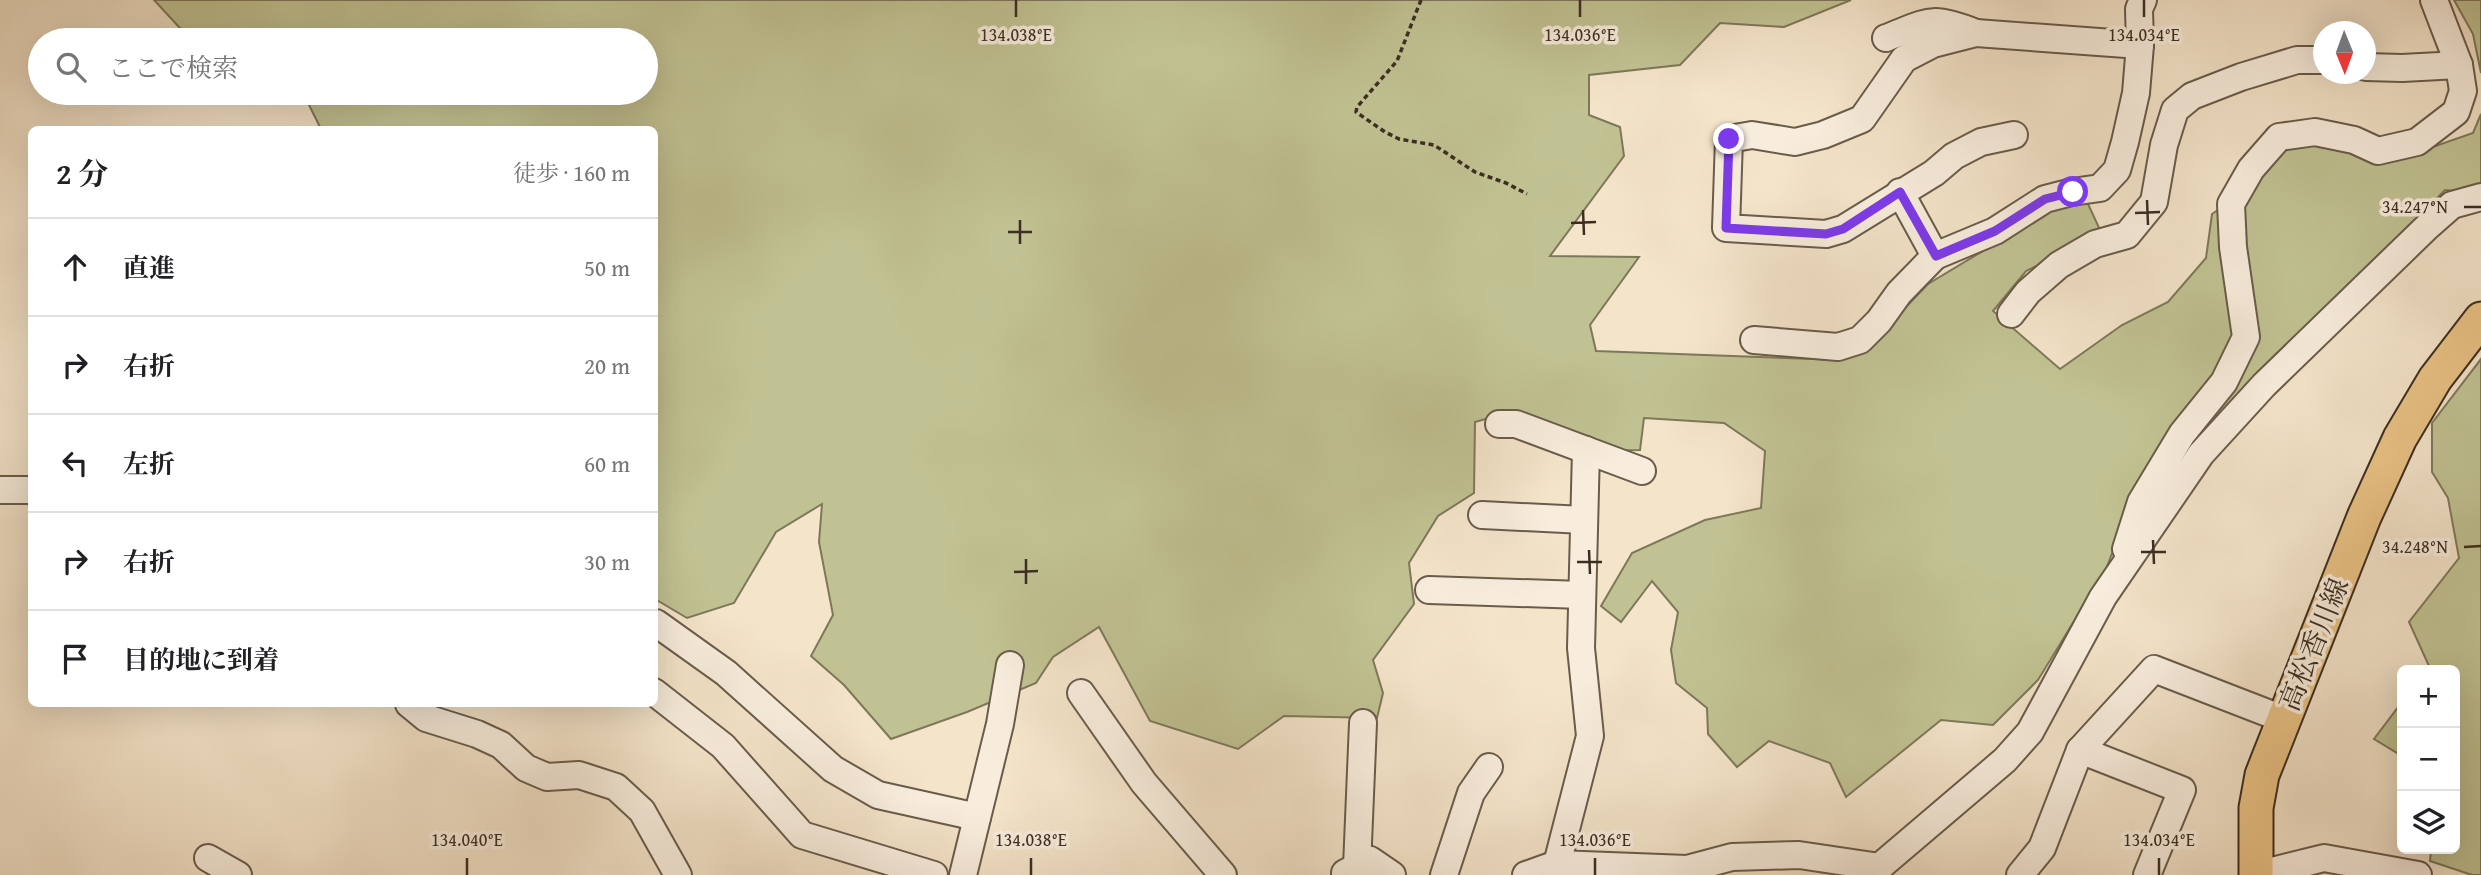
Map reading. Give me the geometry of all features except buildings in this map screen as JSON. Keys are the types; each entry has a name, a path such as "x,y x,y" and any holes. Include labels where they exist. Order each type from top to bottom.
{"main road":[{"name":"高松香川線","path":"2256,875 2256,808 2262,775 2364,517 2400,438 2434,379 2481,319"}],"street":[{"path":"1754,340 1838,347 1860,340 1879,321 1899,293 1936,256 1995,231 2045,199 2099,188 2117,170 2125,142 2136,93 2140,45 2139,9 2143,0"},
{"path":"2130,558 2126,547 2141,502 2182,434 2224,382 2246,337 2233,247 2231,204 2251,169 2279,138 2315,132 2354,140 2378,151 2417,142 2456,112 2463,92 2459,65 2434,0"},
{"path":"1886,38 1932,20 1949,22 1976,33 2140,45"},
{"path":"1976,33 1933,44 1904,59 1862,119 1823,135 1795,142 1752,135 1729,139 1726,228 1826,234 1843,229 1934,173 1954,156 1981,142 2014,135"},
{"path":"2011,314 2028,292 2059,265 2095,244 2127,235 2154,202 2164,145 2175,110 2192,96 2241,77 2297,60 2313,60"},
{"path":"2376,67 2459,65"},
{"path":"1900,192 1936,256"},
{"path":"1526,875 1557,864 1687,869 1732,857 1799,855 1875,871 2006,760 2030,732 2103,597 2201,454 2264,385 2452,205 2481,197"},
{"path":"1499,424 1516,424 1642,471"},
{"path":"1557,864 1590,736 1581,648 1586,450"},
{"path":"0,490 28,490"},
{"path":"1482,516 1584,520"},
{"path":"1429,590 1582,595"},
{"path":"658,624 726,673 833,769 878,795 977,817"},
{"path":"963,875 1000,724 1010,665"},
{"path":"2020,875 2042,848 2080,750 2154,669 2283,719"},
{"path":"1081,693 1144,783 1223,875"},
{"path":"658,695 723,746 802,835 934,875"},
{"path":"413,707 426,718 478,734 501,745 526,768 547,777 579,775 616,787 642,811 678,875"},
{"path":"1349,871 1363,723"},
{"path":"2080,750 2182,790 2147,875"},
{"path":"1444,875 1471,793 1489,767"},
{"path":"208,858 238,875"},
{"path":"2256,875 2324,858 2418,875"},
{"path":"1349,871 1370,860 1392,875"}],"path":[{"path":"1421,0 1397,61 1357,107 1356,112 1399,139 1434,145 1475,172 1527,194"}],"green space":[{"path":"154,0 1851,0 1784,27 1720,23 1680,65 1589,75 1589,115 1620,127 1624,156 1550,256 1639,257 1590,325 1596,351 1842,360 1881,333 1928,284 2061,204 2088,204 2102,234 2026,271 1993,311 2060,369 2122,325 2168,302 2206,258 2212,214 2246,191 2286,148 2330,144 2424,150 2473,133 2481,114 2481,193 2445,190 2377,259 2159,496 2137,488 2106,569 2038,680 1993,725 1941,720 1846,797 1830,763 1769,741 1737,767 1708,734 1707,708 1676,683 1671,650 1678,612 1652,581 1621,622 1601,606 1632,553 1705,520 1761,508 1765,451 1724,423 1644,418 1640,450 1596,451 1506,413 1475,422 1474,493 1438,516 1409,563 1414,604 1373,660 1383,693 1377,718 1284,716 1238,749 1150,721 1099,627 1053,657 1036,683 967,712 891,739 844,685 811,656 833,615 819,542 822,504 776,532 734,603 687,618 658,601 658,126 320,126 309,105 658,105 658,28 180,28"},
{"path":"2454,0 2481,0 2481,73 2473,34"},
{"path":"2481,359 2481,875 2472,875 2430,861 2431,854 2460,854 2460,665 2429,665 2409,622 2459,558 2448,498 2432,472 2432,423"},
{"path":"2397,709 2397,753 2374,739"}],"route":[{"path":"1729,139 1726,228 1826,234 1843,229 1900,192 1936,256 1995,231 2045,199 2073,192"}]}
